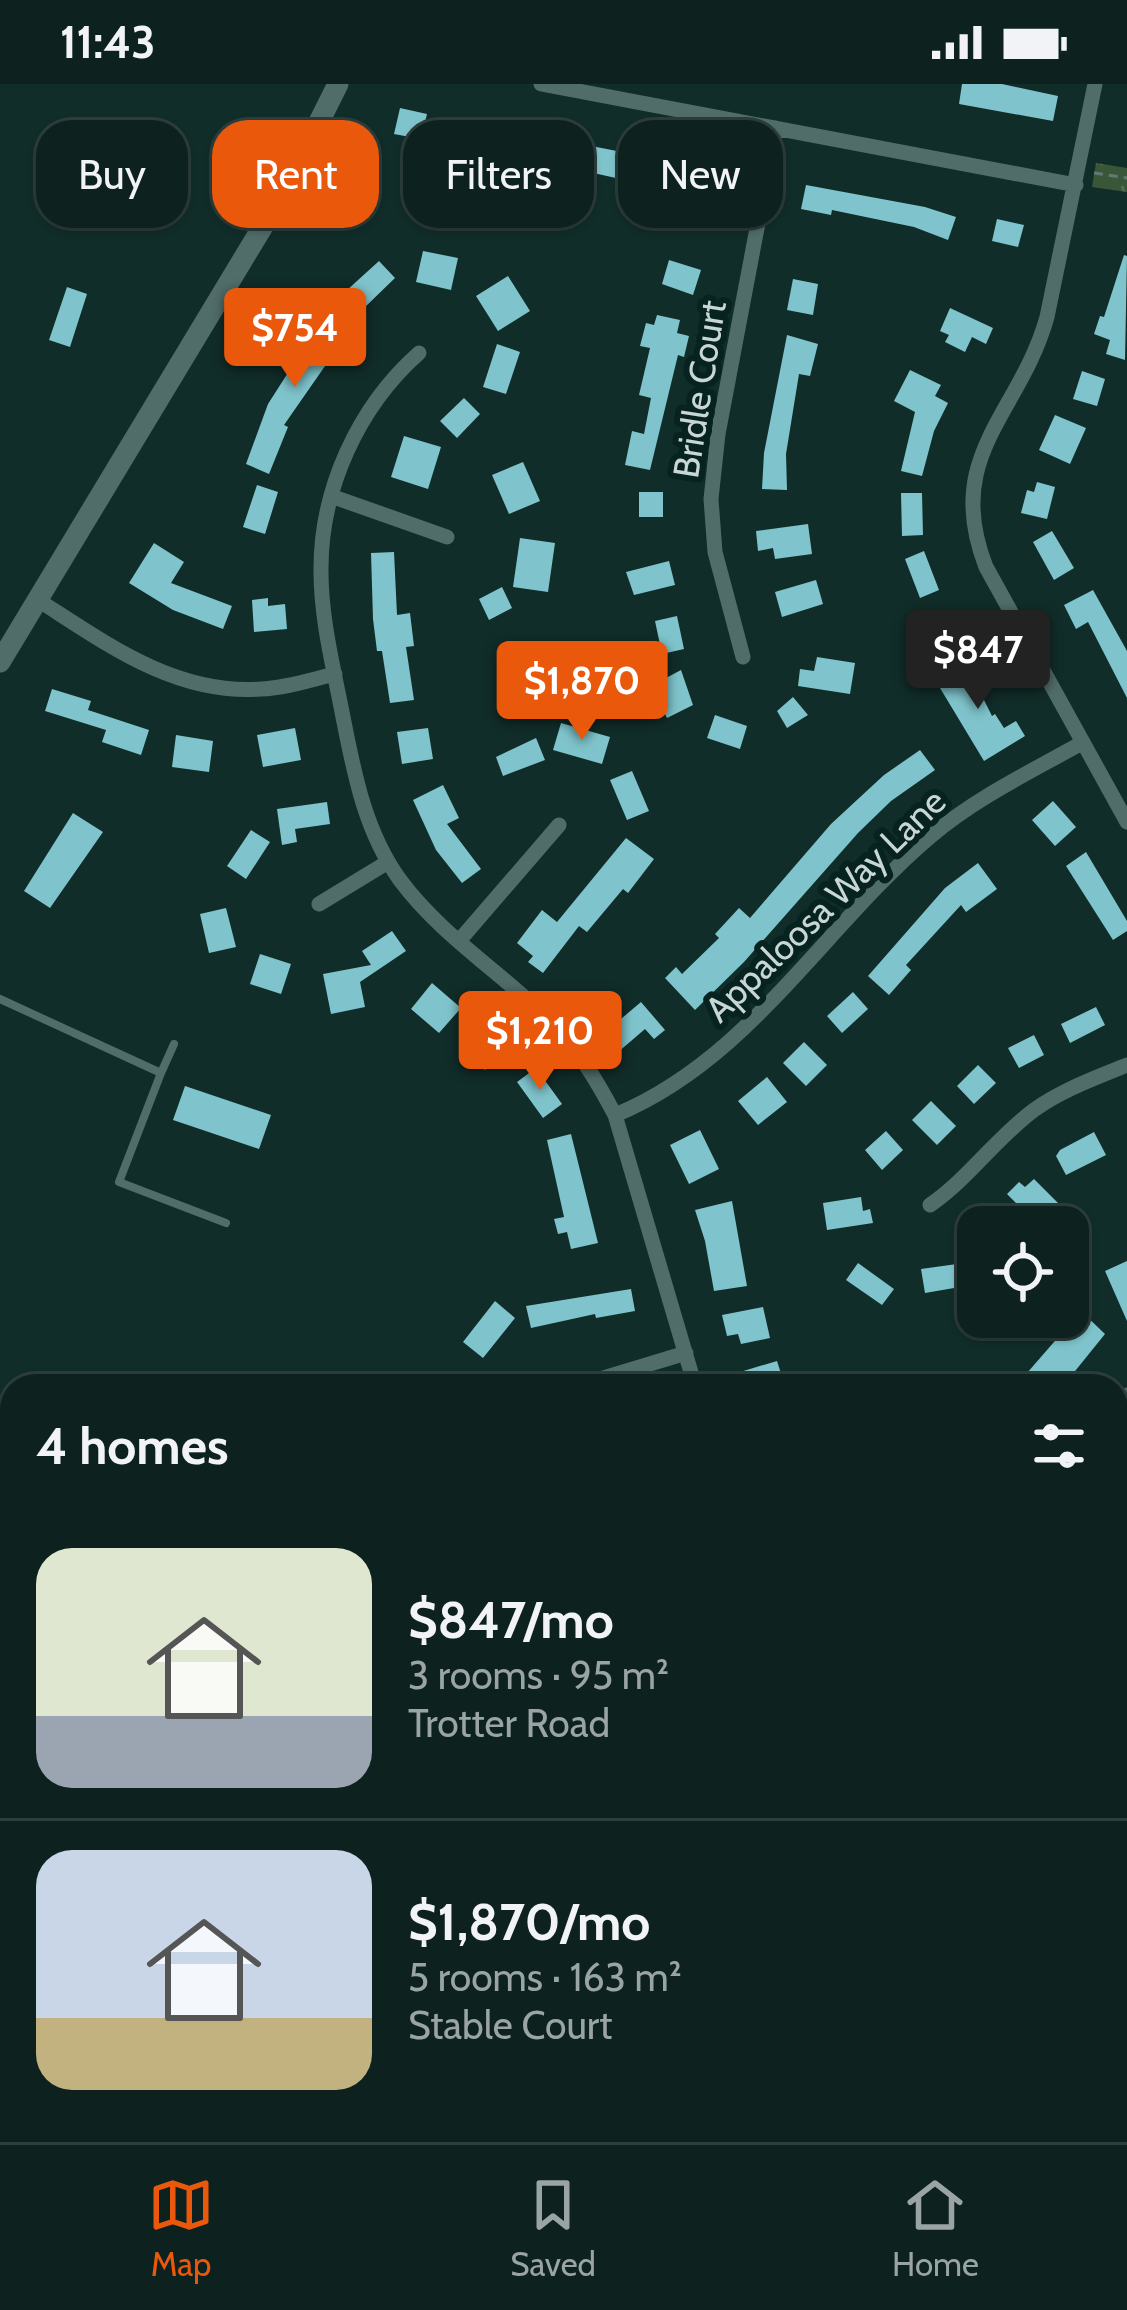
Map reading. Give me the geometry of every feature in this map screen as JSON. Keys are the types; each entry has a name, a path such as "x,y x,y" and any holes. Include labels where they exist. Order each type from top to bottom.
{"main road":[{"path":"0,662 286,188 338,84"}],"street":[{"path":"541,84 733,120"},
{"path":"1095,84 1081,178 1037,353 986,439 972,505 986,567 1127,823"},
{"path":"783,129 1081,178"},
{"name":"Bridle Court","path":"743,657 715,552 711,499 718,434 757,228"},
{"path":"419,353 381,390 361,422 331,496 320,570 360,796 388,862 424,908 553,1024 580,1056 615,1114 691,1374"},
{"path":"331,496 447,538"},
{"path":"38,600 127,656 192,683 266,689 335,674"},
{"name":"Appaloosa Way Lane","path":"615,1114 684,1076 740,1032 932,835 995,791 1081,744"},
{"path":"459,941 560,825"},
{"path":"319,904 388,862"},
{"path":"929,1205 961,1182 1033,1111 1127,1065"},
{"path":"617,1374 686,1353"}],"lane":[{"path":"0,999 161,1073"},
{"path":"174,1044 119,1182 226,1222"}],"path":[{"path":"1081,178 1127,178"}],"green space":[{"path":"1096,163 1127,168 1127,192 1092,187"}],"building":[{"path":"962,84 1002,84 1058,96 1053,121 959,104"},
{"path":"400,108 427,114 426,120 403,120 403,136 394,134"},
{"path":"594,147 618,151 618,178 594,173"},
{"path":"806,185 956,217 948,240 914,227 832,210 831,215 801,209"},
{"path":"997,219 1024,225 1018,247 992,241"},
{"path":"423,251 458,258 451,290 416,282"},
{"path":"1124,255 1125,360 1106,354 1110,340 1094,334"},
{"path":"669,260 701,270 693,295 662,284"},
{"path":"379,261 395,278 363,309 346,291"},
{"path":"508,276 530,311 498,331 476,296"},
{"path":"793,279 818,284 813,315 787,310"},
{"path":"67,287 87,294 70,347 49,340"},
{"path":"950,308 993,328 986,344 972,337 965,352 945,342 949,335 940,331"},
{"path":"322,313 348,333 284,425 288,427 269,474 246,464 268,404 307,343 302,339"},
{"path":"657,315 680,320 677,333 689,336 684,357 678,355 650,470 625,465 632,431 644,434 651,398 639,395 650,348 640,346 646,323 654,325"},
{"path":"787,335 818,344 810,376 799,374 786,454 787,490 762,489 764,453"},
{"path":"497,344 520,352 506,394 483,387"},
{"path":"910,370 941,385 935,396 948,403 934,431 922,476 901,471 915,412 894,401"},
{"path":"1082,371 1105,379 1097,406 1073,399"},
{"path":"464,398 480,414 457,438 440,421"},
{"path":"1055,415 1086,428 1070,464 1039,450"},
{"path":"404,436 441,447 428,489 391,477"},
{"path":"523,462 540,501 509,514 492,475"},
{"path":"1037,482 1055,487 1047,519 1021,513 1027,490 1034,492"},
{"path":"257,485 278,492 265,534 243,527"},
{"path":"639,492 663,492 663,517 639,517"},
{"path":"901,493 922,493 923,535 902,536"},
{"path":"808,524 812,554 775,559 773,548 758,551 756,531"},
{"path":"1052,531 1074,568 1054,580 1033,542"},
{"path":"520,538 555,543 548,592 513,587"},
{"path":"154,543 184,562 171,583 232,606 223,629 173,610 129,583"},
{"path":"924,551 939,590 920,598 905,559"},
{"path":"394,552 397,615 410,613 414,646 406,647 414,700 390,703 382,651 377,651 371,553"},
{"path":"669,561 675,585 634,595 626,572"},
{"path":"816,580 823,604 782,617 775,592"},
{"path":"502,587 512,608 489,620 479,599"},
{"path":"1093,590 1127,651 1127,698 1088,622 1076,629 1064,605"},
{"path":"268,598 268,606 285,604 287,629 254,632 252,600"},
{"path":"951,611 963,634 941,646 930,622"},
{"path":"677,616 684,649 662,654 655,621"},
{"path":"817,657 855,663 850,694 798,686 800,669 814,671"},
{"path":"982,660 991,678 977,686 992,716 1004,728 1016,721 1025,736 984,761 937,683"},
{"path":"681,670 693,705 667,718 651,686"},
{"path":"52,689 91,701 88,710 149,730 141,755 102,742 106,730 45,711"},
{"path":"793,697 808,715 787,728 777,711"},
{"path":"715,715 747,726 740,749 707,738"},
{"path":"561,723 610,737 602,764 553,750"},
{"path":"295,728 301,760 263,767 257,735"},
{"path":"428,728 433,759 402,764 397,732"},
{"path":"176,735 213,741 209,772 172,767"},
{"path":"536,738 545,760 503,776 496,757"},
{"path":"920,750 935,770 891,801 858,833 695,1010 665,978 676,967 682,974 719,938 715,934 739,908 750,918 831,824 884,775"},
{"path":"632,771 649,811 627,820 610,780"},
{"path":"443,785 459,818 447,824 481,869 462,883 436,850 413,800"},
{"path":"1053,801 1076,827 1055,846 1032,820"},
{"path":"327,802 330,824 295,829 297,842 282,845 277,809"},
{"path":"73,813 103,832 50,908 24,891"},
{"path":"251,830 270,842 246,879 227,866"},
{"path":"626,838 654,859 628,893 623,889 587,932 579,926 543,973 528,962 533,956 517,943 542,910 557,922"},
{"path":"1086,852 1127,921 1127,931 1113,940 1066,866"},
{"path":"978,863 997,889 966,912 961,905 906,965 911,970 889,995 868,976 945,888"},
{"path":"226,908 236,947 209,953 200,914"},
{"path":"392,931 406,951 360,982 365,1007 331,1014 323,974 371,965 362,951"},
{"path":"260,954 291,964 281,994 250,984"},
{"path":"432,983 461,1008 439,1033 411,1009"},
{"path":"853,992 868,1009 842,1033 827,1016"},
{"path":"641,1002 665,1030 654,1039 645,1029 617,1053 602,1035"},
{"path":"1096,1007 1105,1025 1070,1043 1061,1024"},
{"path":"478,1027 503,1047 485,1070 460,1050"},
{"path":"1034,1035 1044,1055 1019,1068 1008,1048"},
{"path":"804,1042 827,1065 806,1086 783,1063"},
{"path":"978,1065 996,1083 974,1104 957,1086"},
{"path":"536,1068 562,1104 543,1118 517,1082"},
{"path":"767,1077 787,1102 758,1125 738,1101"},
{"path":"185,1086 271,1115 259,1149 173,1120"},
{"path":"931,1101 956,1126 937,1145 912,1120"},
{"path":"700,1130 719,1169 689,1184 670,1145"},
{"path":"886,1131 903,1150 882,1170 865,1150"},
{"path":"1094,1132 1106,1155 1066,1175 1056,1156"},
{"path":"571,1134 598,1243 571,1249 567,1232 558,1234 554,1219 564,1217 547,1140"},
{"path":"1034,1179 1059,1204 1013,1206 1016,1203 1007,1194 1019,1182 1025,1187"},
{"path":"861,1197 863,1211 870,1209 873,1223 827,1230 823,1203"},
{"path":"732,1201 747,1286 714,1291 695,1210"},
{"path":"1127,1261 1127,1321 1105,1271"},
{"path":"858,1263 894,1289 882,1305 846,1280"},
{"path":"957,1264 957,1288 925,1293 921,1269"},
{"path":"631,1289 635,1311 531,1328 526,1306"},
{"path":"495,1301 515,1318 483,1358 463,1342"},
{"path":"763,1307 770,1338 741,1344 738,1334 727,1336 722,1315"},
{"path":"1089,1319 1105,1334 1073,1374 1028,1374 1057,1338 1089,1338"},
{"path":"777,1361 781,1374 741,1374"}]}
